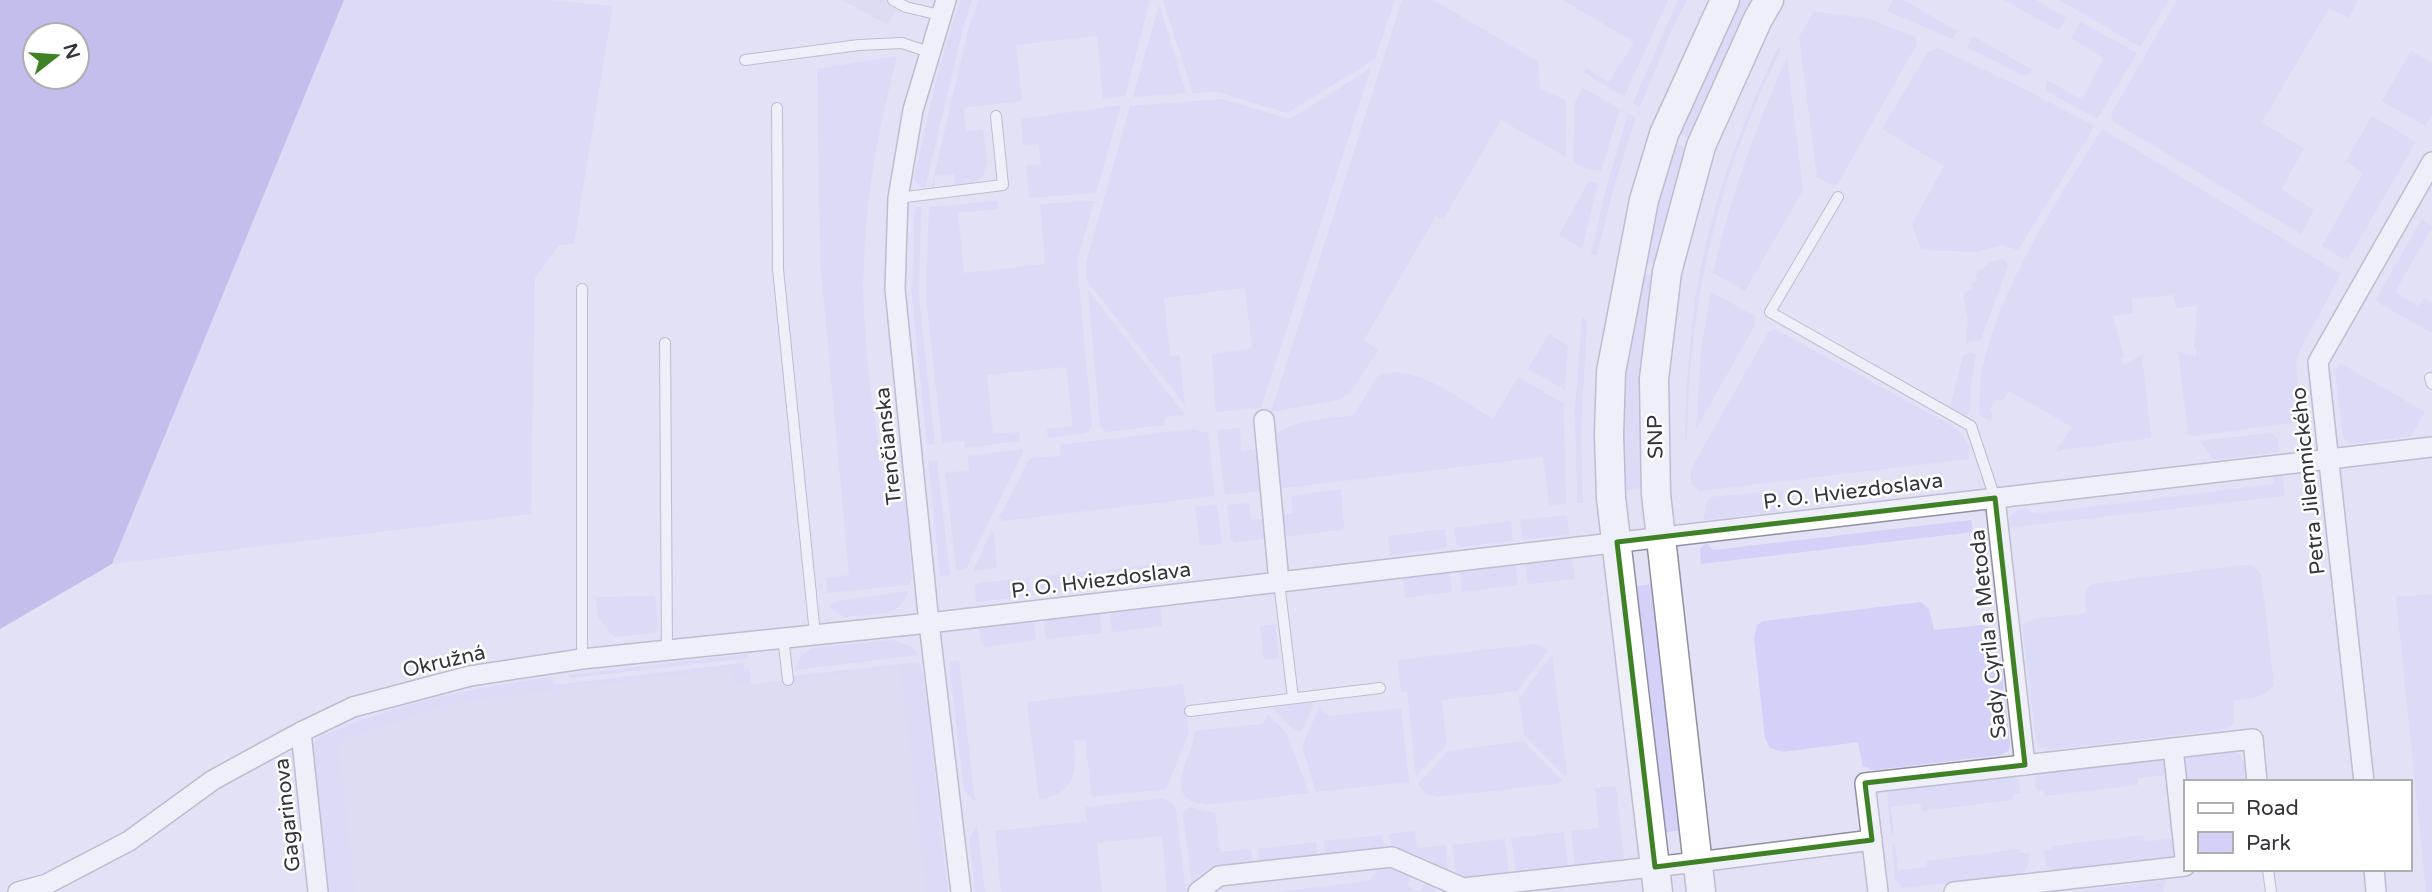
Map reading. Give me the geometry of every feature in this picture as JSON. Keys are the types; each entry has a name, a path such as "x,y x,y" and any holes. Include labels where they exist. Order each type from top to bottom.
{"street":[{"path":"1656,880 1611,498 1611,372 1644,200 1664,134 1725,0"},
{"name":"SNP","path":"1701,892 1656,494 1654,379 1667,272 1701,146 1769,0"},
{"name":"Trenčianska","path":"943,8 913,110 898,198 895,289 929,623 961,892"},
{"name":"Petra Jilemnického","path":"2364,780 2318,362 2432,162"},
{"path":"1264,421 1279,582"},
{"name":"P. O. Hviezdoslava","path":"929,623 2328,459 2430,444"},
{"name":"Sady Cyrila a Metoda","path":"1995,498 2025,765"},
{"name":"Okružná","path":"18,892 47,884 129,841 213,780 353,707 470,676 583,659 929,623"},
{"name":"Gagarinova","path":"301,732 318,886"},
{"name":"Sady Cyrila a Metoda","path":"1878,892 1866,783 2253,739 2257,780"},
{"path":"2173,748 2184,849"},
{"path":"1198,892 1219,876 1392,857 1460,890 1656,880 1698,863 1872,841"},
{"path":"1954,892 2040,887 2184,866"},
{"path":"2374,871 2376,892"}],"lane":[{"path":"893,0 906,7 943,8"},
{"path":"745,60 902,43 929,52"},
{"path":"777,108 778,269 814,634"},
{"path":"898,198 1003,185 996,116"},
{"path":"1838,197 1770,312 1971,426 1995,498"},
{"path":"582,289 583,659"},
{"path":"665,343 667,650"},
{"path":"1279,582 1293,698"},
{"path":"783,637 788,680"},
{"path":"1190,711 1380,688"},
{"path":"2268,871 2271,892"}],"highlighted area":[{"path":"1995,498 2025,765 1865,783 1872,840 1655,867 1617,542"}],"shaded area":[{"path":"0,0 344,0 112,564 0,629"},
{"path":"842,0 901,0 888,25"},
{"path":"731,668 734,686 900,668 926,892 356,892 338,742 459,702"}],"green space":[{"path":"344,0 548,0 613,6 574,244 559,245 535,278 531,514 112,564"},
{"path":"961,0 972,0 925,188 918,186 914,179 940,66"},
{"path":"979,0 1150,0 1125,96 1103,99 1097,36 1016,45 1022,101 964,108 966,131 983,129 987,162 983,176 973,183 955,185 954,174 935,176 935,188 931,189 969,27"},
{"path":"1163,0 1395,0 1375,59 1287,113 1218,92 1193,93"},
{"path":"1402,0 1433,0 1538,61 1540,89 1566,100 1566,157 1501,120 1443,220 1436,216 1364,340 1378,350 1353,389 1341,399 1271,412"},
{"path":"1563,0 1668,0 1624,97 1584,72 1586,68 1609,82 1634,42"},
{"path":"1678,0 1687,0 1640,107 1633,103"},
{"path":"1733,0 1754,0 1726,52 1692,139 1674,132"},
{"path":"1893,0 1904,0 1957,31 1952,39 1887,11"},
{"path":"2004,0 2036,0 2066,18 2059,31"},
{"path":"2059,0 2169,0 2140,47"},
{"path":"2177,0 2358,0 2349,18 2329,8 2262,122 2304,149 2281,189 2314,210 2301,234 2114,122 2111,114"},
{"path":"1159,5 1186,93 1133,97"},
{"path":"1814,11 1869,19 1916,37 1917,44 1837,185 1833,186 1817,177 1799,37"},
{"path":"2081,22 2137,53 2097,119 2045,90 2047,80 2082,100 2103,58 2071,38"},
{"path":"1973,36 2032,70 2024,76 1967,47"},
{"path":"1778,48 1781,49 1734,161 1711,239 1696,319 1685,443 1688,368 1696,293 1709,230 1739,137"},
{"path":"1938,48 2091,124 2093,129 2018,250 2001,245 1977,252 1921,250 1912,224 1944,166 1882,129 1928,52"},
{"path":"2411,51 2432,63 2432,115 2425,126 2382,101"},
{"path":"897,56 871,183 863,289 869,372 884,483 905,496 912,577 909,585 827,593 826,578 849,575 820,259 817,69"},
{"path":"1787,57 1803,190 1745,291 1713,273 1744,164"},
{"path":"1371,68 1261,408 1216,412 1212,354 1252,348 1245,288 1164,298 1170,356 1180,355 1185,405 1087,281 1086,263 1130,106 1221,99 1290,119"},
{"path":"1583,88 1620,109 1601,171 1584,168 1573,162 1575,102"},
{"path":"1121,105 1096,193 1029,198 1026,166 1041,164 1039,144 1023,145 1021,119"},
{"path":"1628,114 1636,117 1613,190 1597,255 1591,255 1604,196"},
{"path":"2372,116 2416,142 2347,261 2322,246 2363,173 2346,161"},
{"path":"2102,129 2341,274 2299,352 2296,365 2301,413 2298,419 2291,423 2192,436 2188,434 2178,352 2196,356 2194,348 2197,306 2176,308 2173,295 2132,299 2133,313 2113,316 2124,365 2142,355 2151,438 2056,451 2072,427 2009,391 2002,401 1996,399 1990,411 1993,414 1990,421 1979,414 1982,372 2004,303 2049,214"},
{"path":"1671,142 1689,149 1658,265 1639,261"},
{"path":"1589,181 1598,183 1582,249 1559,235"},
{"path":"997,201 998,209 958,213 964,273 1045,264 1040,204 1094,201 1077,262 1092,426 1087,433 1048,438 1047,429 1073,426 1066,367 987,375 993,434 1019,432 1020,441 965,448 964,441 942,443 926,298 929,207"},
{"path":"921,206 919,298 935,444 927,445 912,298 914,216 916,208"},
{"path":"2422,219 2432,227 2395,292 2418,306 2424,298 2432,302 2432,333 2376,299"},
{"path":"2004,259 2008,266 1982,336 1980,340 1966,343 1968,320 1963,294 1973,289 1971,284 1977,280 1975,275 1990,262"},
{"path":"1637,272 1657,276 1644,489 1624,490 1625,381"},
{"path":"1088,290 1185,415 1165,417 1165,425 1105,432 1100,426"},
{"path":"1711,292 1755,316 1755,325 1696,429 1701,351"},
{"path":"1582,317 1587,321 1581,433 1583,503 1577,503 1575,408"},
{"path":"1775,329 1951,425 1965,440 1969,459 1700,491 1691,484 1691,469 1769,331"},
{"path":"1549,334 1568,346 1565,390 1528,369"},
{"path":"1970,352 1976,354 1970,412 1965,415 1950,407 1963,355"},
{"path":"2340,363 2425,412 2411,436 2350,444 2343,437 2335,372"},
{"path":"1394,372 1433,383 1493,419 1518,377 1564,404 1566,504 1549,505 1543,457 1276,489 1270,456 1275,436 1283,429 1306,421 1354,415 1376,378 1381,374"},
{"path":"1240,428 1241,451 1257,449 1262,491 1225,495 1217,430"},
{"path":"1192,429 1208,433 1215,496 1003,521 999,517 1030,458 1060,456 1060,445"},
{"path":"2270,433 2278,439 2279,452 2214,460 2200,441"},
{"path":"1022,449 1023,452 966,569 956,570 945,473 969,470 968,456"},
{"path":"937,460 950,575 940,576 928,461"},
{"path":"2282,476 2285,496 2007,528 2012,514 2026,507 2032,514 2274,484 2273,477"},
{"path":"1341,489 1344,527 1341,530 1281,537 1278,516 1293,513 1291,496"},
{"path":"1784,490 1778,511 1704,520 1705,506 1710,497"},
{"path":"1249,503 1251,520 1268,518 1269,538 1235,543 1231,540 1227,505"},
{"path":"1217,505 1222,544 1200,546 1195,507"},
{"path":"1567,515 1569,534 1523,540 1520,520"},
{"path":"1971,520 1973,532 1701,564 1700,548 1707,543 1713,550"},
{"path":"1511,521 1513,541 1457,547 1454,528"},
{"path":"1445,529 1447,548 1390,555 1388,536"},
{"path":"991,532 994,533 997,568 973,571"},
{"path":"1572,559 1575,579 1528,584 1525,564"},
{"path":"1162,563 1164,580 1109,587 1107,570"},
{"path":"1516,565 1518,585 1462,592 1460,572"},
{"path":"2251,565 2261,574 2274,685 2261,695 2234,701 2233,724 2226,729 2049,750 2040,748 2036,740 2022,625 2034,619 2086,613 2085,593 2092,584"},
{"path":"1096,570 1098,588 1041,595 1039,577"},
{"path":"1449,573 1452,592 1405,598 1403,578"},
{"path":"1029,578 1031,596 976,602 975,587 978,583"},
{"path":"1654,584 1682,830 1661,833 1633,586"},
{"path":"909,591 893,612 846,617 829,606 836,601"},
{"path":"2432,594 2432,892 2426,892 2396,597"},
{"path":"655,596 658,624 656,633 614,637 598,617 596,597"},
{"path":"1921,602 1929,609 1934,630 1983,625 1997,629 2010,743 2008,751 2001,755 1874,770 1863,766 1858,742 1783,752 1770,748 1765,738 1754,638 1757,625 1763,621"},
{"path":"1160,607 1162,626 1112,632 1110,613"},
{"path":"1100,614 1102,633 1046,639 1044,620"},
{"path":"1034,621 1036,640 985,647 981,643 979,628"},
{"path":"1275,624 1279,658 1264,660 1260,626"},
{"path":"890,640 909,646 918,655 795,670 802,655 812,648"},
{"path":"1535,644 1549,650 1517,691 1442,700 1447,745 1416,776 1407,692 1401,692 1398,660"},
{"path":"747,654 748,658 571,678 569,675"},
{"path":"1552,655 1566,777 1524,735 1519,698"},
{"path":"959,660 975,802 964,790 949,662"},
{"path":"920,662 948,892 926,892 900,668 792,680 793,676"},
{"path":"743,663 744,669 749,668 751,684 734,686 731,669 459,702 338,742 356,892 324,892 312,747 316,740 324,735 407,705 493,686 552,677 554,685"},
{"path":"1183,684 1189,732 1166,789 1092,797 1085,739 1074,740 1074,771 1067,787 1039,799 1027,702"},
{"path":"1314,703 1305,725 1299,732 1273,708"},
{"path":"1320,706 1325,713 1332,716 1401,708 1409,782 1316,792 1303,749"},
{"path":"1268,714 1287,734 1309,793 1207,805 1192,801 1184,794 1182,776 1195,731 1260,724"},
{"path":"1523,741 1563,781 1557,784 1437,797 1426,794 1418,784 1448,751"},
{"path":"2232,750 2243,760 2248,780 2185,780 2181,760 2184,756"},
{"path":"2163,758 2166,760 2177,853 2169,858 2058,870 2047,867 2043,851 2052,850 2052,846 2144,835 2145,842 2174,838 2167,775 2138,778 2138,785 2045,796 2044,790 2038,791 2036,787 2038,773"},
{"path":"2013,775 2019,782 2021,793 2013,795 2013,800 1922,811 1920,803 1891,807 1894,836 1891,832 1887,796 1891,790"},
{"path":"1616,786 1624,857 1614,861 1575,865 1571,831 1599,828 1595,788"},
{"path":"1163,798 1172,802 1176,810 1186,892 1167,892 1162,836 1097,843 1102,892 1001,892 995,831 1087,821 1085,807"},
{"path":"1190,807 1215,813 1220,852 1251,849 1253,863 1213,868 1199,876 1192,884 1183,815 1184,810"},
{"path":"977,824 985,892 975,892 969,840"},
{"path":"1415,831 1417,848 1446,845 1448,870 1391,848 1389,834"},
{"path":"1564,832 1568,865 1516,872 1511,838"},
{"path":"1382,835 1384,849 1325,855 1324,841"},
{"path":"1505,839 1509,872 1466,877 1456,874 1452,845"},
{"path":"1316,842 1318,856 1260,862 1258,849"},
{"path":"1895,843 1898,870 1927,867 1927,861 2019,849 2020,853 2029,853 2028,864 2024,872 2017,875 1903,888 1895,879 1892,845"},
{"path":"1384,862 1413,871 1407,886 1421,892 1276,892 1369,881"},
{"path":"1427,877 1433,882 1436,892 1421,892"},
{"path":"2166,880 2163,892 2074,892"}]}
